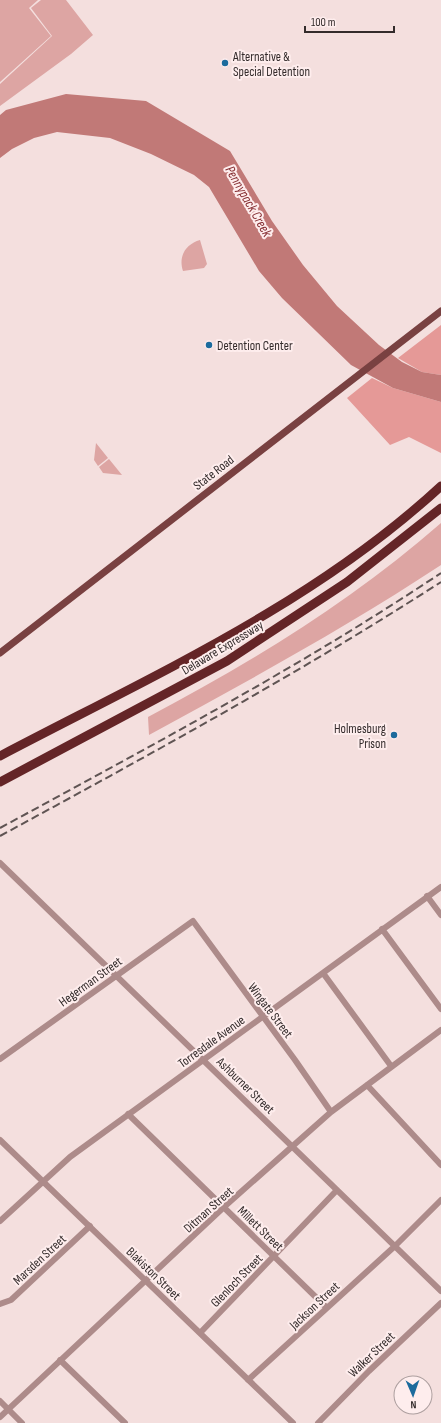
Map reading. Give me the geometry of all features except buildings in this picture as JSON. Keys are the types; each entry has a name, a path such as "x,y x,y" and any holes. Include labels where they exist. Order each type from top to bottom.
{"highway":[{"name":"Delaware Expressway","path":"0,756 225,638 285,602 373,543 441,486"},
{"name":"Delaware Expressway","path":"0,782 227,661 347,582 441,508"}],"main road":[{"name":"State Road","path":"0,653 441,311"}],"street":[{"name":"Ashburner Street","path":"0,863 441,1291"},
{"name":"Torresdale Avenue","path":"0,1221 70,1157 441,887"},
{"path":"427,896 441,915"},
{"name":"Hegerman Street","path":"0,1059 167,938 193,922"},
{"name":"Wingate Street","path":"193,922 295,1060 331,1112"},
{"path":"382,929 441,1009"},
{"path":"323,973 391,1066"},
{"name":"Ditman Street","path":"0,1417 224,1207 331,1112 441,1030"},
{"path":"367,1085 441,1165"},
{"name":"Millett Street","path":"128,1114 327,1308"},
{"name":"Blakiston Street","path":"0,1140 293,1423"},
{"name":"Glenloch Street","path":"200,1333 337,1190"},
{"name":"Jackson Street","path":"248,1380 395,1246 441,1200"},
{"name":"Marsden Street","path":"1,1304 11,1300 90,1226"},
{"name":"Walker Street","path":"318,1423 369,1370 441,1303"},
{"path":"60,1360 125,1423"},
{"path":"0,1401 22,1423"}],"shaded area":[{"path":"0,0 38,0 29,8 51,36 0,82"},
{"path":"41,0 66,0 93,35 71,54 0,106 0,84 52,36 31,8"},
{"path":"200,240 207,264 204,268 183,271 182,256 184,251 191,244"},
{"path":"441,325 441,375 422,372 398,358"},
{"path":"372,378 393,388 441,402 441,453 409,437 390,445 347,398"},
{"path":"96,443 108,458 98,466 94,460"},
{"path":"109,459 122,475 103,473 99,467"},
{"path":"441,523 441,565 333,632 149,735 148,717 263,652 300,629 372,578"}],"water":[{"name":"Pennypack Creek","path":"66,94 146,101 230,151 272,221 303,265 337,306 379,345 402,362 422,372 441,375 441,402 393,388 351,365 282,298 259,271 209,187 194,175 151,154 110,138 57,132 34,138 12,149 0,158 0,115 6,110"}],"railway":[{"path":"0,828 168,737 279,674 388,608 441,573"},
{"path":"0,836 278,681 333,649 441,582"}],"place":[{"name":"Alternative & Special Detention","path":"225,63"},
{"name":"Detention Center","path":"209,345"},
{"name":"Holmesburg Prison","path":"394,735"}]}
